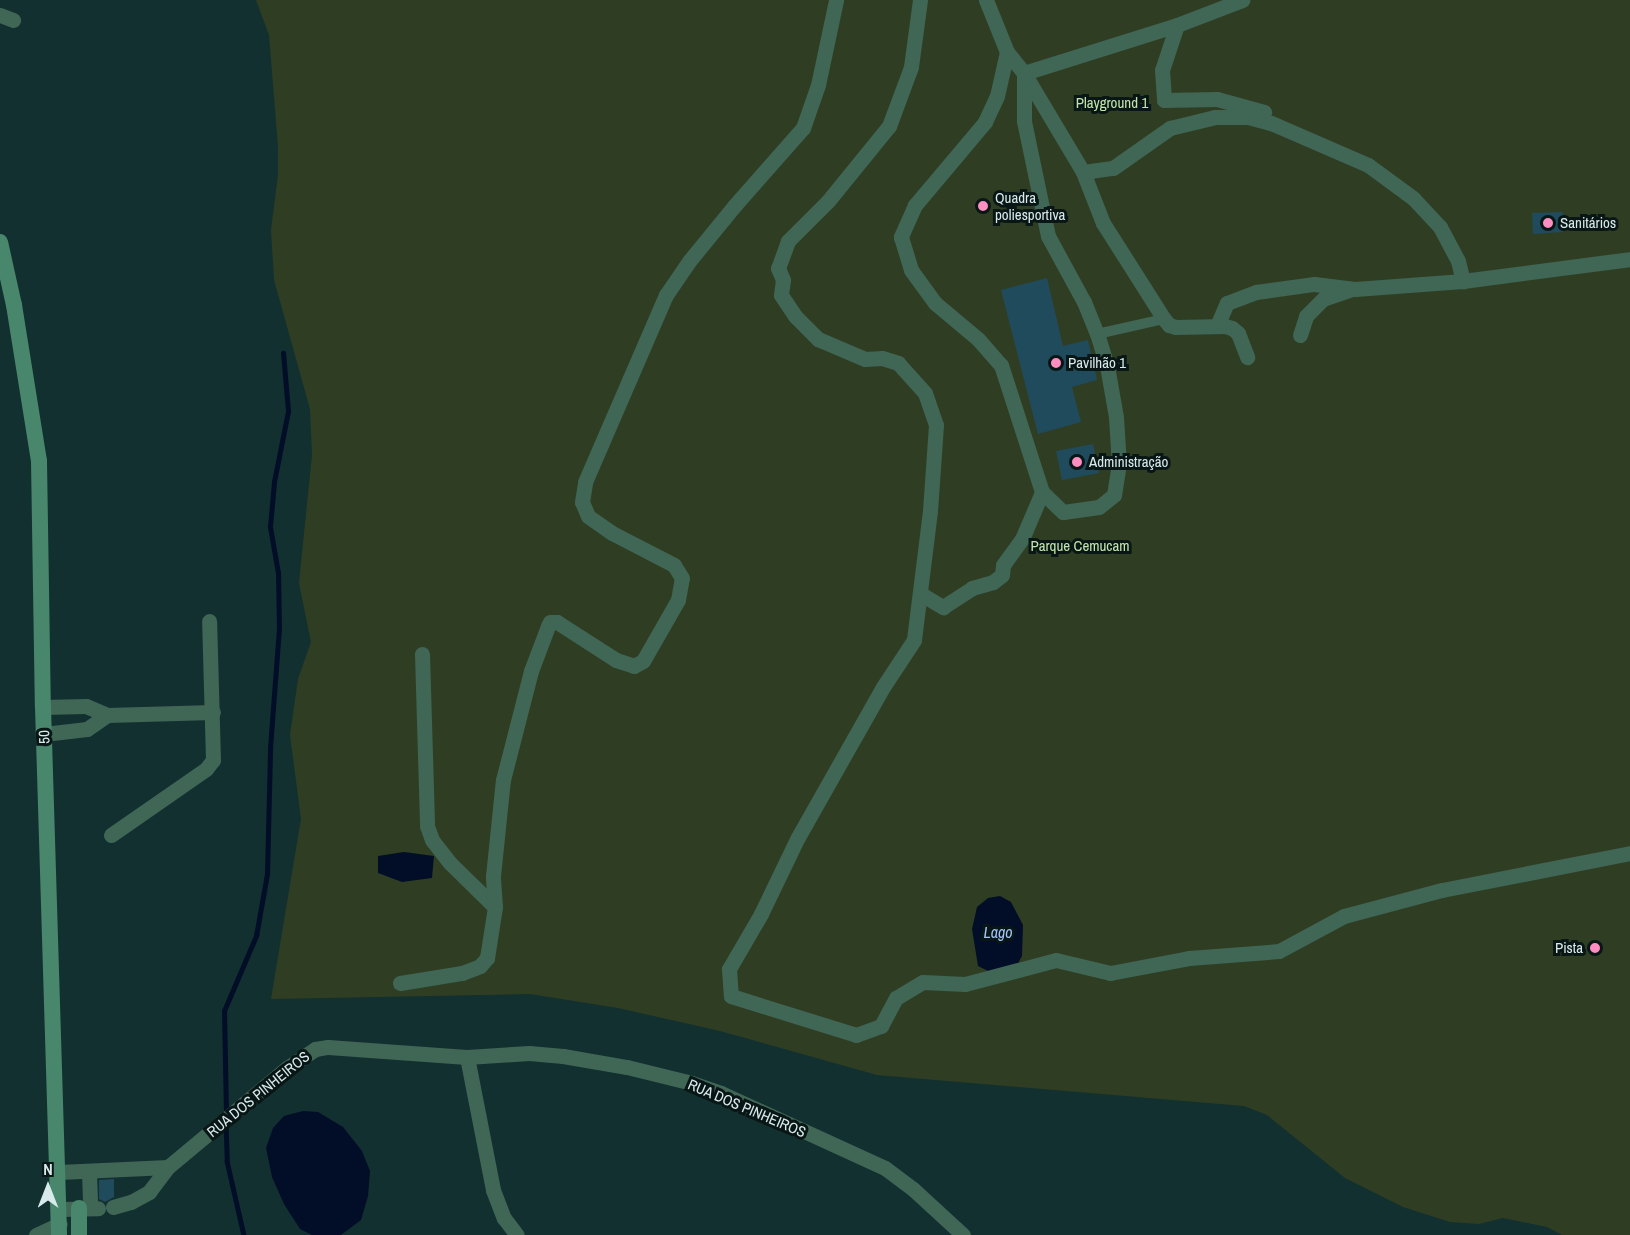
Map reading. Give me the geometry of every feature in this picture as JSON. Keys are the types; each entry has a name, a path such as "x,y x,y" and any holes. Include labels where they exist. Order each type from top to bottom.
{"main road":[{"name":"50","path":"0,242 14,305 39,461 43,706 59,1223"},
{"path":"79,1235 89,1208"}],"street":[{"path":"400,983 462,973 480,966 487,958 491,945 495,907 493,876 502,780 531,671 550,622 557,622 629,666 639,665 673,610 682,586 682,578 674,565 612,533 588,516 582,502 585,482 666,295 690,260 735,205 803,128 818,85 836,0"},
{"path":"920,0 911,67 889,126 828,201 788,242 778,268 783,280 781,295 795,316 818,339 865,359 882,358 898,363 925,393 936,425 921,594 915,612 914,640 883,687 798,837 761,914 729,969 731,996 856,1035 881,1026 896,998 923,982 965,984 1056,960 1110,973 1189,958 1279,951 1344,916 1443,890 1630,853"},
{"path":"986,0 1007,52 1024,73 1083,172 1103,223 1164,319 1169,325 1176,327 1225,326 1238,333 1247,357"},
{"path":"1024,73 1064,63 1177,26 1242,0"},
{"path":"1177,26 1162,70 1164,100 1217,99 1274,115 1369,155 1418,192 1458,261 1463,280"},
{"path":"1007,52 997,96 985,122 915,206 901,237 911,270 935,303 978,339 1001,365 1042,492 1063,512 1099,507 1114,495 1119,465 1116,417 1107,366 1097,334 1084,302 1048,236 1024,121 1024,73"},
{"path":"1083,172 1113,168 1170,128 1215,117 1248,117 1271,123 1368,165 1413,198 1440,227"},
{"path":"1217,326 1227,303 1256,292 1314,284 1355,289 1463,280 1630,259"},
{"path":"1300,335 1306,316 1323,299 1355,289"},
{"path":"1097,334 1164,319"},
{"path":"921,594 943,607 972,588 993,582 1002,575 1003,565 1022,539 1042,492"},
{"path":"111,835 211,764 214,749 210,621"},
{"path":"422,654 427,826 432,840 450,863 495,907"},
{"path":"43,706 86,706 107,715 213,712"},
{"path":"44,734 87,729 107,715"},
{"name":"RUA DOS PINHEIROS","path":"113,1206 141,1198 154,1186 168,1167 287,1068 315,1048 467,1057 529,1053 627,1067 701,1086 885,1168 913,1188 963,1235"},
{"path":"467,1057 492,1190 504,1218 517,1235"},
{"path":"59,1172 168,1167"},
{"path":"36,1235 89,1208 89,1172"}],"green space":[{"name":"Parque Cemucam","path":"256,0 1630,0 1630,1235 1562,1235 1547,1227 1503,1218 1479,1224 1450,1222 1403,1207 1345,1178 1267,1115 1244,1106 877,1075 720,1031 618,1008 530,994 271,999 301,819 290,735 298,679 311,642 299,583 312,455 310,409 274,280 271,230 278,175 278,146 269,35"}],"water":[{"path":"404,852 434,856 432,878 402,882 378,873 378,856"},
{"name":"Lago","path":"1000,896 1011,902 1023,925 1022,956 1016,967 992,973 978,966 972,929 977,907 988,898"},
{"path":"303,1111 318,1112 343,1127 362,1151 370,1171 368,1196 361,1220 341,1235 312,1235 300,1229 284,1204 272,1177 266,1148 273,1128 284,1116"}],"building":[{"name":"Sanitários","path":"1563,212 1563,232 1533,234 1532,213"},
{"name":"Pavilhão 1","path":"1047,278 1063,346 1088,340 1097,380 1072,387 1081,422 1038,434 1001,290"},
{"name":"Administração","path":"1093,444 1099,473 1062,480 1056,451"},
{"path":"114,1179 114,1197 105,1202 99,1199 99,1180"}],"waterway":[{"path":"226,1114 224,1011 256,936 267,874 270,748 279,629 278,573 270,527 274,482 288,411 283,353"},
{"path":"226,1123 227,1161 244,1235"}],"place":[{"name":"Quadra poliesportiva","path":"983,206"},
{"name":"Sanitários","path":"1548,223"},
{"name":"Pavilhão 1","path":"1056,363"},
{"name":"Administração","path":"1077,462"},
{"name":"Pista","path":"1595,948"}],"park label":[{"name":"Playground 1","path":"1112,103"}]}
